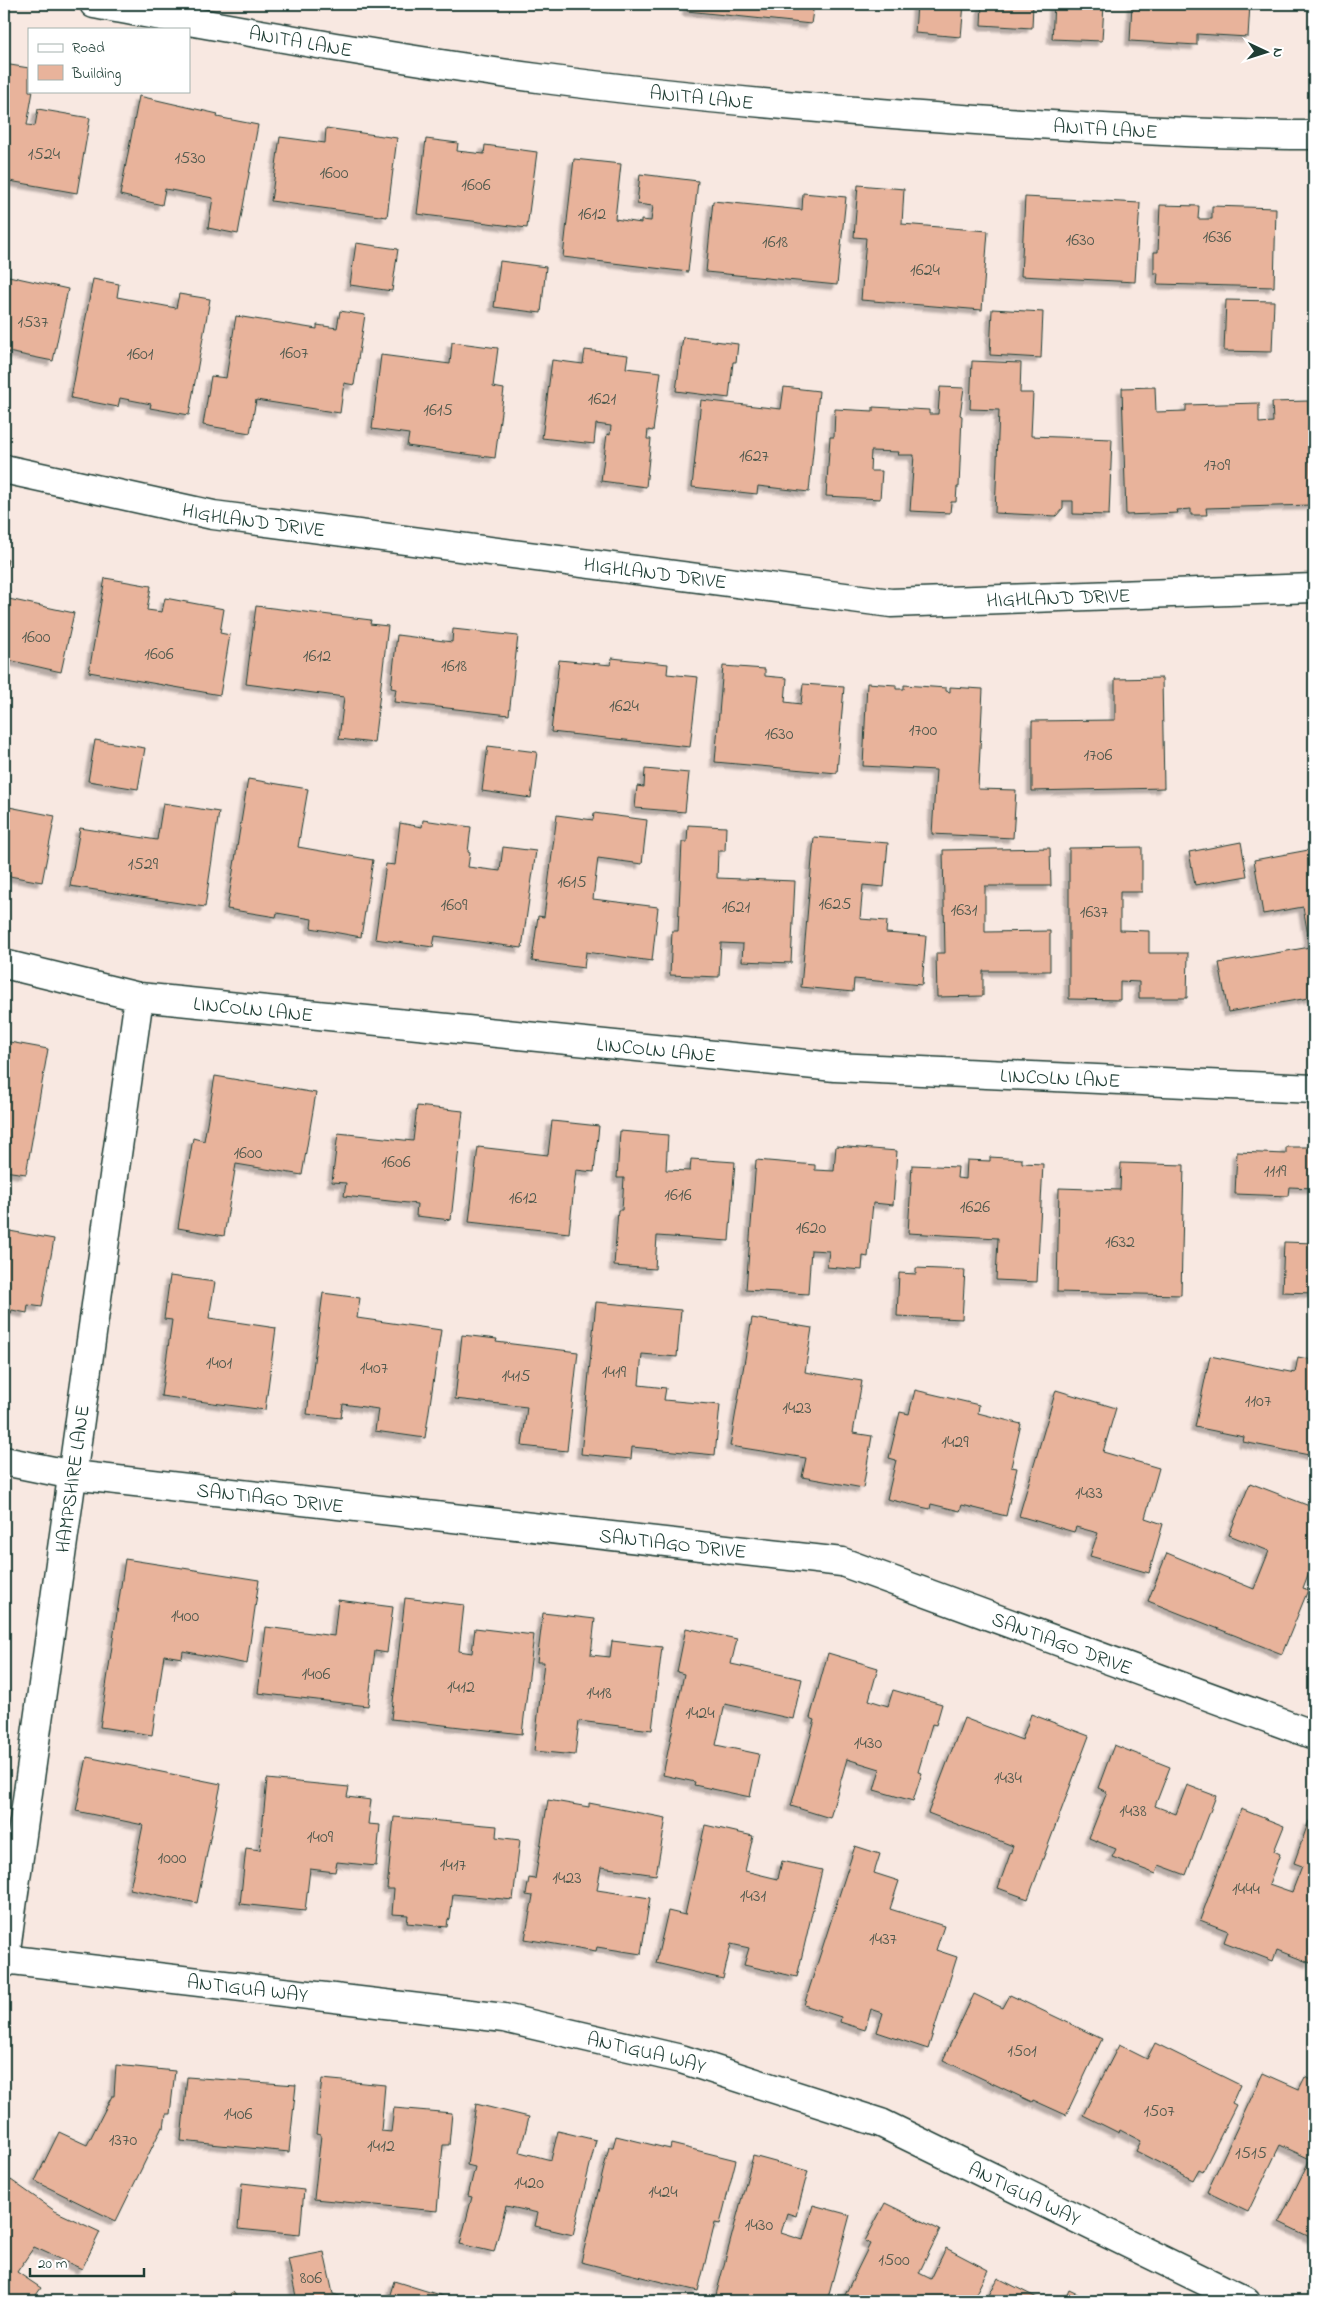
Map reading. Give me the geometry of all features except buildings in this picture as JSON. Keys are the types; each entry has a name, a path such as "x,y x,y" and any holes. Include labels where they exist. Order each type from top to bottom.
{"street":[{"name":"ANITA LANE","path":"94,4 264,34 534,77 706,98 871,113 1091,127 1243,135 1314,135"},
{"name":"HIGHLAND DRIVE","path":"4,470 213,515 891,603 1314,588"},
{"name":"LINCOLN LANE","path":"4,964 140,997 836,1067 1314,1088"},
{"name":"HAMPSHIRE LANE","path":"4,1961 140,997"},
{"name":"SANTIAGO DRIVE","path":"4,1461 73,1475 842,1562 1314,1735"},
{"name":"ANTIGUA WAY","path":"4,1961 504,2018 681,2059 881,2123 1246,2301"}]}
